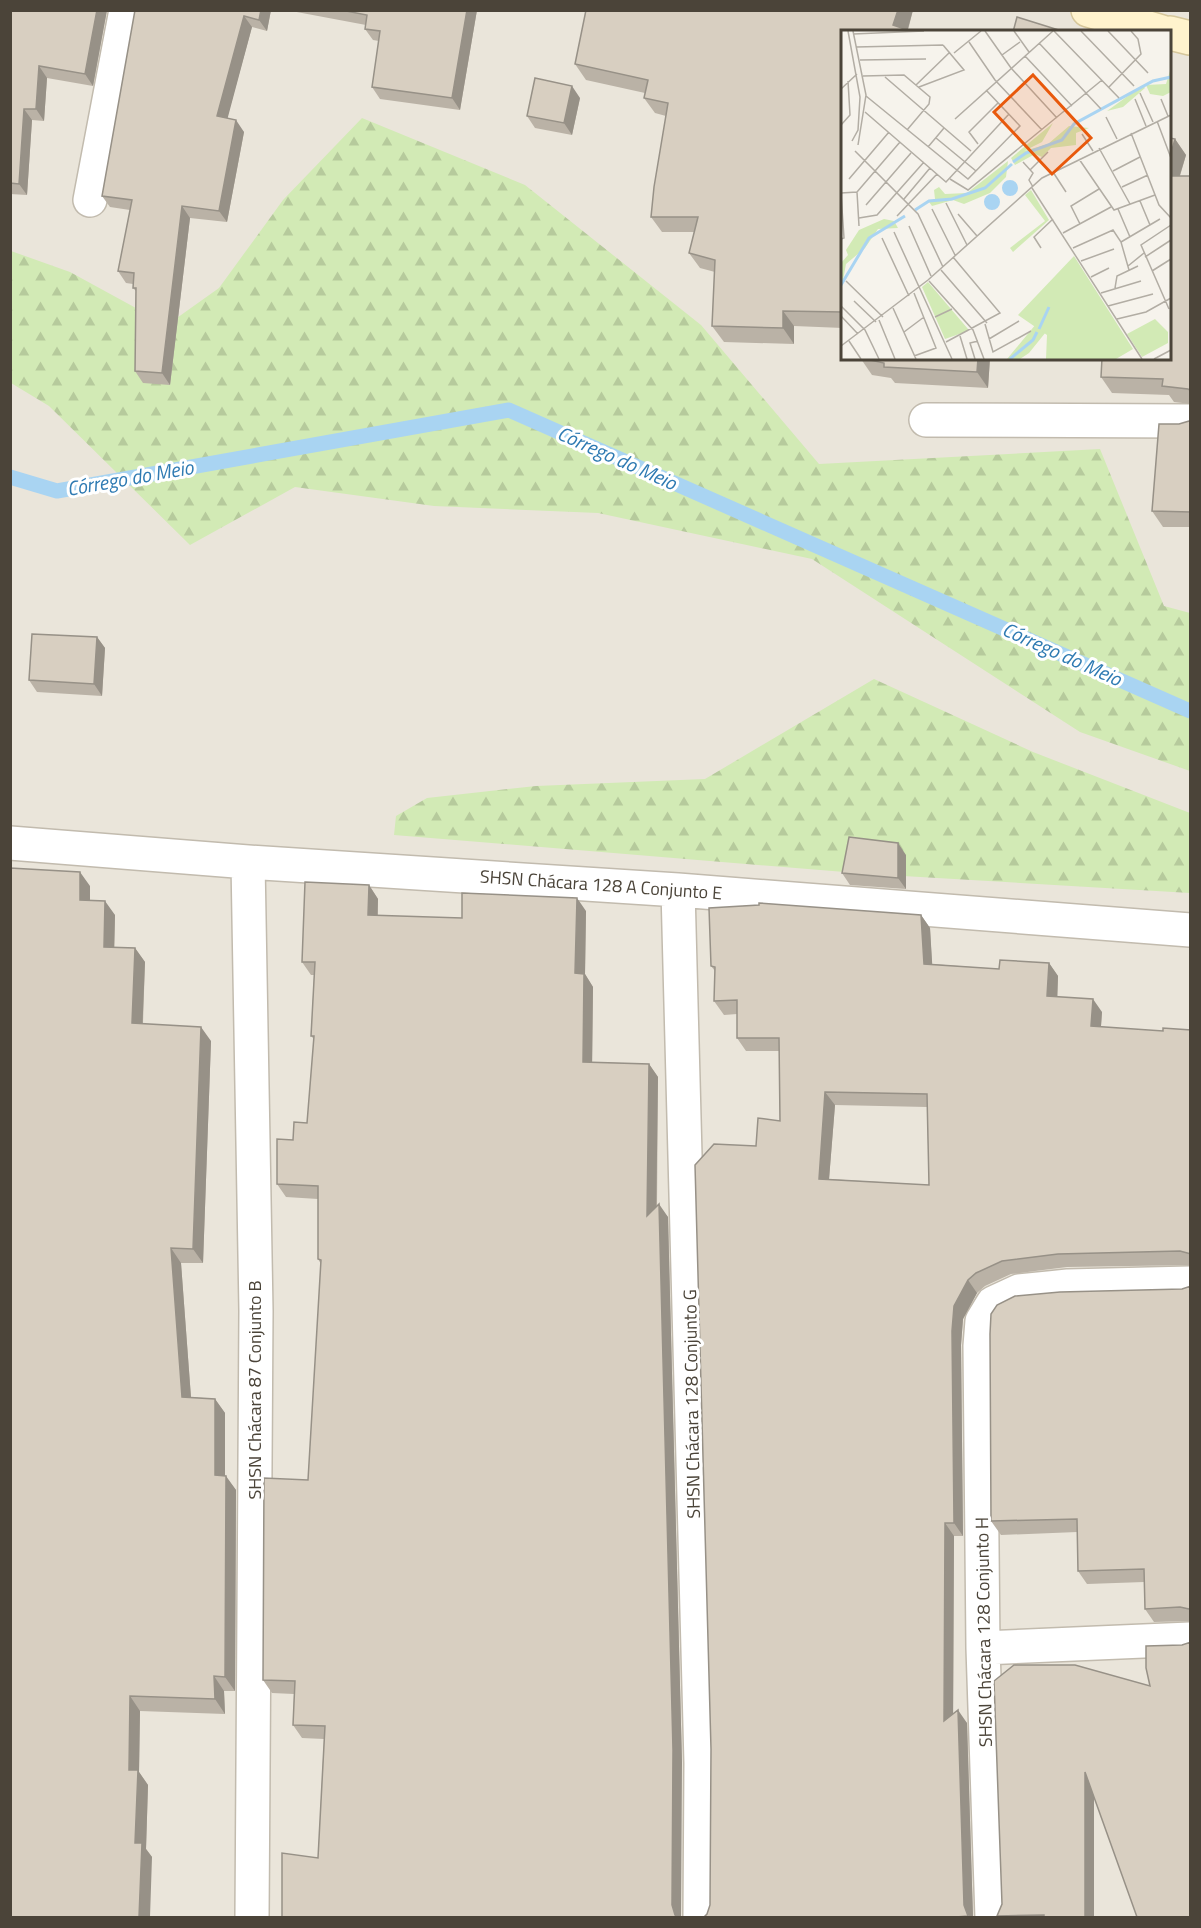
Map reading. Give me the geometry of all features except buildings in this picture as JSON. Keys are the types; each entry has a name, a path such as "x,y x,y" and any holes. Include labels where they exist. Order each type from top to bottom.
{"street":[{"path":"90,200 126,10"},
{"path":"1088,10 1157,30"},
{"path":"1160,30 1162,10"},
{"path":"1171,33 1191,38"},
{"path":"926,420 1191,421"},
{"name":"SHSN Chácara 128 A Conjunto E","path":"10,843 248,862 678,890 1191,930"},
{"name":"SHSN Chácara 87 Conjunto B","path":"248,862 256,1311 252,1917"},
{"name":"SHSN Chácara 128 Conjunto G","path":"678,890 701,1763 700,1917"},
{"name":"SHSN Chácara 128 Conjunto H","path":"992,1917 983,1648 980,1346 982,1321 993,1303 1019,1290 1068,1286 1191,1283"},
{"path":"983,1648 1191,1639"}],"shaded area":[{"path":"11,11 1190,11 1190,1917 11,1917"}],"green space":[{"path":"362,118 525,185 701,325 819,464 1100,449 1164,606 1190,613 1190,771 1080,732 812,559 598,513 434,506 295,487 190,545 49,406 11,383 11,251 70,272 167,325 219,288 283,200"},
{"path":"874,679 1033,752 1190,813 1190,893 869,874 394,835 396,816 427,798 536,786 705,779"}],"waterway":[{"name":"Córrego do Meio","path":"10,477 57,491 509,410 1190,711"}]}
